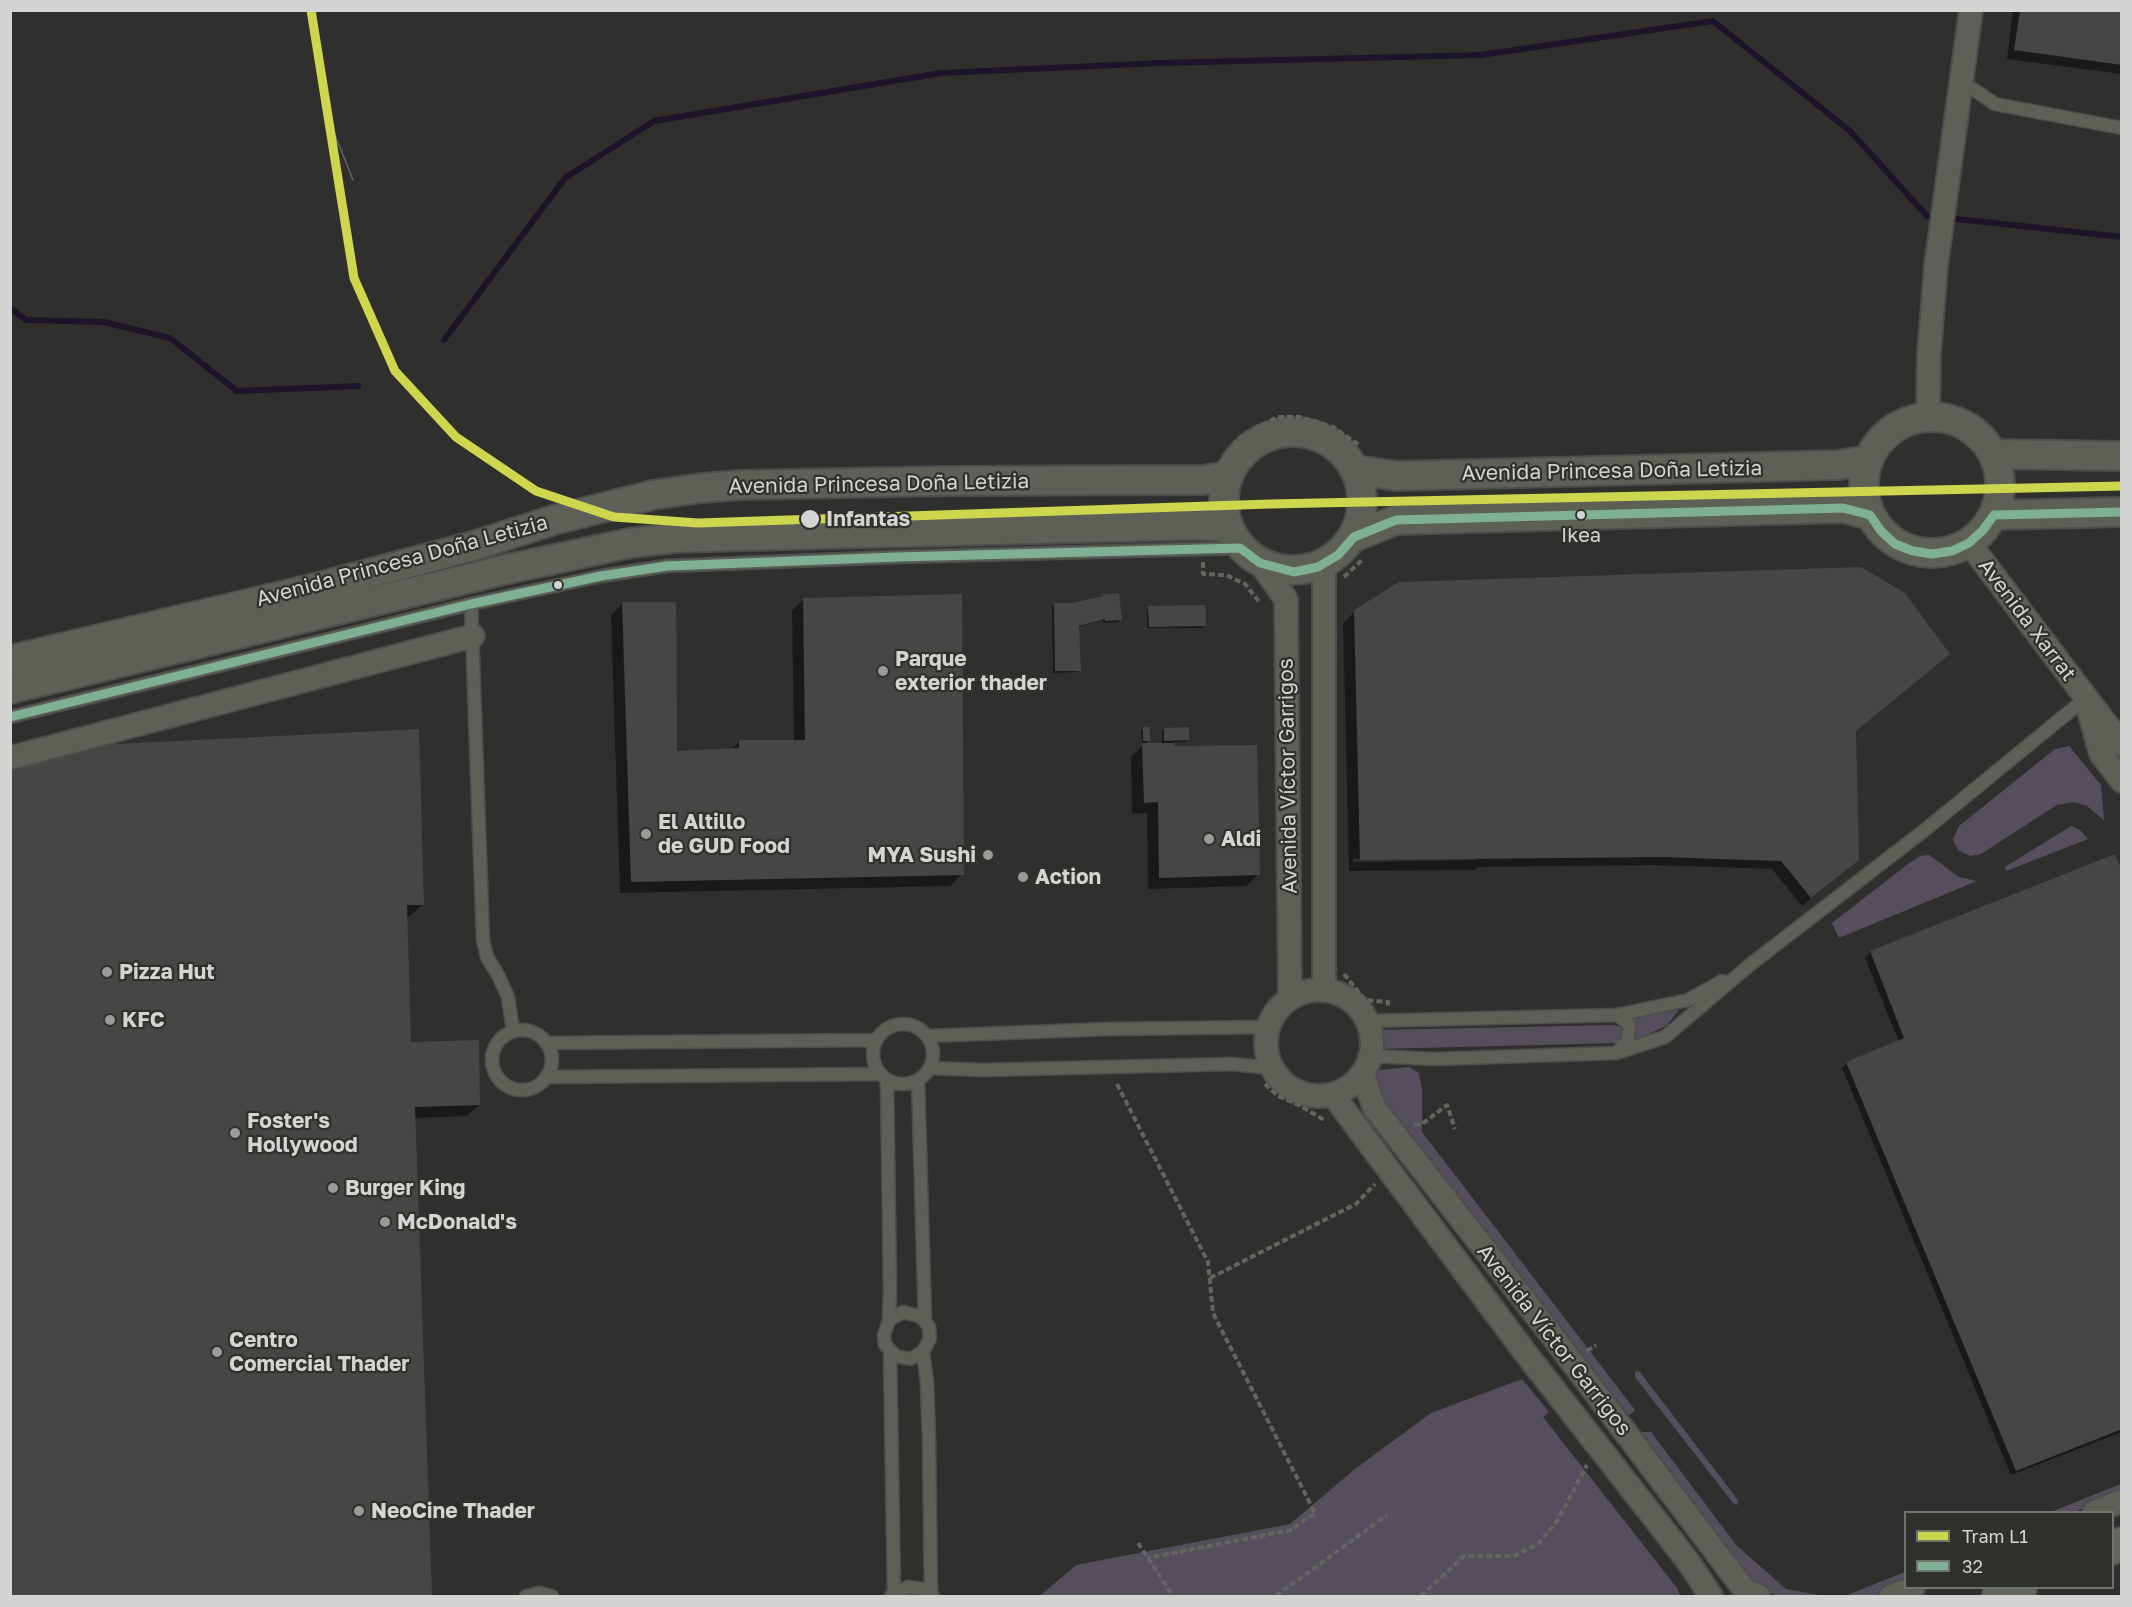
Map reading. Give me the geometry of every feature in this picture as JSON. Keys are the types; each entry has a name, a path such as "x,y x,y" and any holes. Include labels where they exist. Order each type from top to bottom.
{"main road":[{"path":"1999,1596 2015,1589"}],"street":[{"path":"1928,416 1929,354 1936,266 1971,10"},
{"path":"1928,416 1954,420 1977,433 1993,454 1998,468 1999,500 1994,514 1983,530 1969,543 1952,551 1932,554 1913,552 1895,544 1881,531 1870,515 1863,488 1868,460 1882,438 1903,423 1928,416"},
{"path":"1302,432 1326,439 1345,454 1358,458 1363,496 1360,545 1318,567 1294,572 1243,546 1225,518 1223,501 1226,467 1236,461 1254,443 1277,433 1302,432"},
{"path":"1993,454 2121,456"},
{"name":"Avenida Princesa Doña Letizia","path":"1358,458 1396,477 1838,465 1868,460"},
{"name":"Avenida Princesa Doña Letizia","path":"10,660 315,588 473,546 554,520 653,495 741,485 1202,480 1226,467"},
{"name":"Avenida Princesa Doña Letizia","path":"1360,545 1396,520 1843,508 1870,515"},
{"path":"1994,514 2121,512"},
{"name":"Avenida Princesa Doña Letizia","path":"10,689 508,569 630,543 720,537 1203,525 1243,546"},
{"name":"Avenida Xarrat","path":"1969,543 2121,746"},
{"name":"Avenida Víctor Garrigos","path":"1243,546 1286,599 1290,998"},
{"name":"Avenida Víctor Garrigos","path":"1318,567 1324,576 1323,990"},
{"path":"10,758 473,636"},
{"name":"Avenida Xarrat","path":"2086,698 2101,754 2121,781"},
{"path":"1323,990 1342,995 1357,1005 1368,1021 1372,1039 1367,1065 1350,1087 1334,1095 1316,1097 1298,1093 1266,1074 1265,1050 1267,1027 1276,1010 1290,998 1307,991 1323,990"},
{"name":"Avenida Víctor Garrigos","path":"1367,1065 1374,1107 1554,1338 1744,1589 1759,1596"},
{"name":"Avenida Víctor Garrigos","path":"1334,1095 1527,1355 1687,1560 1711,1596"},
{"path":"2096,1511 2121,1501"},
{"path":"1891,1596 1908,1589"}],"lane":[{"path":"1961,81 1995,104 2121,128"},
{"path":"10,717 471,604 601,576 667,566 1243,546"},
{"path":"471,604 483,940 487,957 507,997 513,1031"},
{"path":"1367,1065 1434,1059 1616,1053 1665,1037 1751,964 1926,829 2086,698"},
{"path":"1368,1021 1617,1015 1688,1000 1751,964"},
{"path":"1616,1053 1628,1040 1629,1024 1617,1015"},
{"path":"546,1077 883,1077 903,1084 918,1080 930,1068 933,1057 932,1046 927,1036 916,1027 905,1023 893,1025 883,1031 872,1051 874,1064 883,1077 889,1320 884,1335 885,1345 896,1356 910,1359 923,1352"},
{"path":"927,1036 1109,1029 1267,1027"},
{"path":"513,1031 528,1031 546,1043 552,1060 546,1077 541,1083 527,1090 508,1088 500,1082 494,1073 492,1053 504,1036 513,1031"},
{"path":"546,1043 876,1040"},
{"path":"930,1068 983,1070 1233,1064 1266,1074"},
{"path":"890,1352 892,1595 908,1587 915,1587 932,1595 927,1382 923,1352 930,1338 926,1321 918,1080"},
{"path":"889,1320 903,1312 919,1316 926,1321"},
{"path":"526,1596 539,1593 552,1596"}],"path":[{"path":"1226,467 1238,439 1277,417 1299,417 1333,427 1358,458"},
{"path":"1342,587 1360,545"},
{"path":"1266,1074 1278,1096 1329,1122"},
{"path":"1126,1083 1116,1084 1208,1262 1213,1313 1315,1514 1292,1530 1149,1558"},
{"path":"1413,1126 1422,1124 1447,1105 1455,1129"},
{"path":"1210,1278 1356,1204 1378,1181"},
{"path":"1421,1596 1464,1556 1514,1556 1538,1544 1557,1521 1590,1459"},
{"path":"1276,1596 1387,1515"},
{"path":"1138,1543 1173,1596"}],"shaded area":[{"path":"2069,746 2101,785 2104,820 2087,806 2074,802 2057,805 1981,854 1970,856 1958,850 1953,840 1959,826 2055,749"},
{"path":"2071,826 2080,830 2088,839 2006,871 2005,867"},
{"path":"1929,855 1959,877 1977,881 1839,938 1832,923 1908,864 1920,856"},
{"path":"1679,1010 1667,1025 1632,1043 1635,1026 1628,1017"},
{"path":"1613,1025 1621,1027 1623,1033 1617,1043 1377,1049 1376,1030"},
{"path":"1409,1067 1419,1073 1422,1089 1422,1132 1635,1410 1630,1415 1623,1418 1376,1095 1369,1071"},
{"path":"1639,1371 1738,1500 1737,1505 1733,1503 1635,1377 1635,1372"},
{"path":"1522,1379 1549,1412 1543,1417 1677,1588 1680,1596 1040,1596 1076,1565 1290,1524 1355,1469 1431,1413"},
{"path":"1642,1432 1651,1432 1737,1546 1786,1589 1824,1596 1776,1596 1740,1570 1641,1441"},
{"path":"2121,1484 2121,1493 2076,1511 2054,1511"},
{"path":"1904,1572 1904,1583 1874,1596 1845,1596"}],"building":[{"path":"2020,10 2122,10 2122,65 2014,50"},
{"path":"1861,567 1905,593 1950,654 1856,731 1859,860 1811,898 1781,861 1662,857 1360,860 1354,610 1399,582"},
{"path":"1119,593 1122,620 1105,621 1105,619 1079,626 1081,671 1055,671 1054,603 1073,603 1103,596 1103,594"},
{"name":"Parque exterior thader","path":"962,594 964,875 631,882 622,602 676,602 677,751 739,748 739,740 805,740 803,598"},
{"path":"1206,605 1206,626 1149,627 1148,606"},
{"path":"1143,727 1150,727 1150,741 1143,741"},
{"path":"1189,727 1189,740 1164,741 1164,728"},
{"name":"Centro Comercial Thader","path":"419,729 424,905 407,905 411,1042 479,1040 480,1105 415,1107 432,1596 10,1596 10,768 75,746"},
{"name":"Aldi","path":"1142,743 1175,743 1174,746 1257,745 1260,875 1159,878 1158,802 1144,803"},
{"path":"2115,854 2122,871 2122,1429 2016,1471 1846,1062 1904,1038 1870,951"}],"waterway":[{"path":"444,340 565,178 654,121 941,73 1160,63 1481,55 1713,21 1850,131 1927,216"},
{"path":"1957,219 2122,237"},
{"path":"10,308 26,320 104,322 170,338 237,391 358,386"}],"tram line":[{"name":"L1","path":"311,10 354,278 395,371 456,437 536,491 614,517 698,523 1270,504 2122,486"},
{"path":"329,120 353,180"}],"transit line":[{"name":"32","path":"10,717 471,604 601,576 667,566 1240,548 1260,563 1294,572 1318,567 1338,555 1354,537 1396,520 1843,508 1870,515"},
{"name":"32","path":"1994,515 2122,512"},
{"name":"32","path":"1870,515 1881,531 1895,544 1913,551 1932,554 1952,551 1969,543 1994,515"}],"place":[{"name":"Ikea","path":"1581,515"},
{"name":"Infantas","path":"810,519"},
{"name":"Parque exterior thader","path":"883,671"},
{"name":"El Altillo de GUD Food","path":"646,834"},
{"name":"Aldi","path":"1209,839"},
{"name":"MYA Sushi","path":"988,855"},
{"name":"Action","path":"1023,877"},
{"name":"Pizza Hut","path":"107,972"},
{"name":"KFC","path":"110,1020"},
{"name":"Foster's Hollywood","path":"235,1133"},
{"name":"Burger King","path":"333,1188"},
{"name":"McDonald's","path":"385,1222"},
{"name":"Centro Comercial Thader","path":"217,1352"},
{"name":"NeoCine Thader","path":"359,1511"}]}
